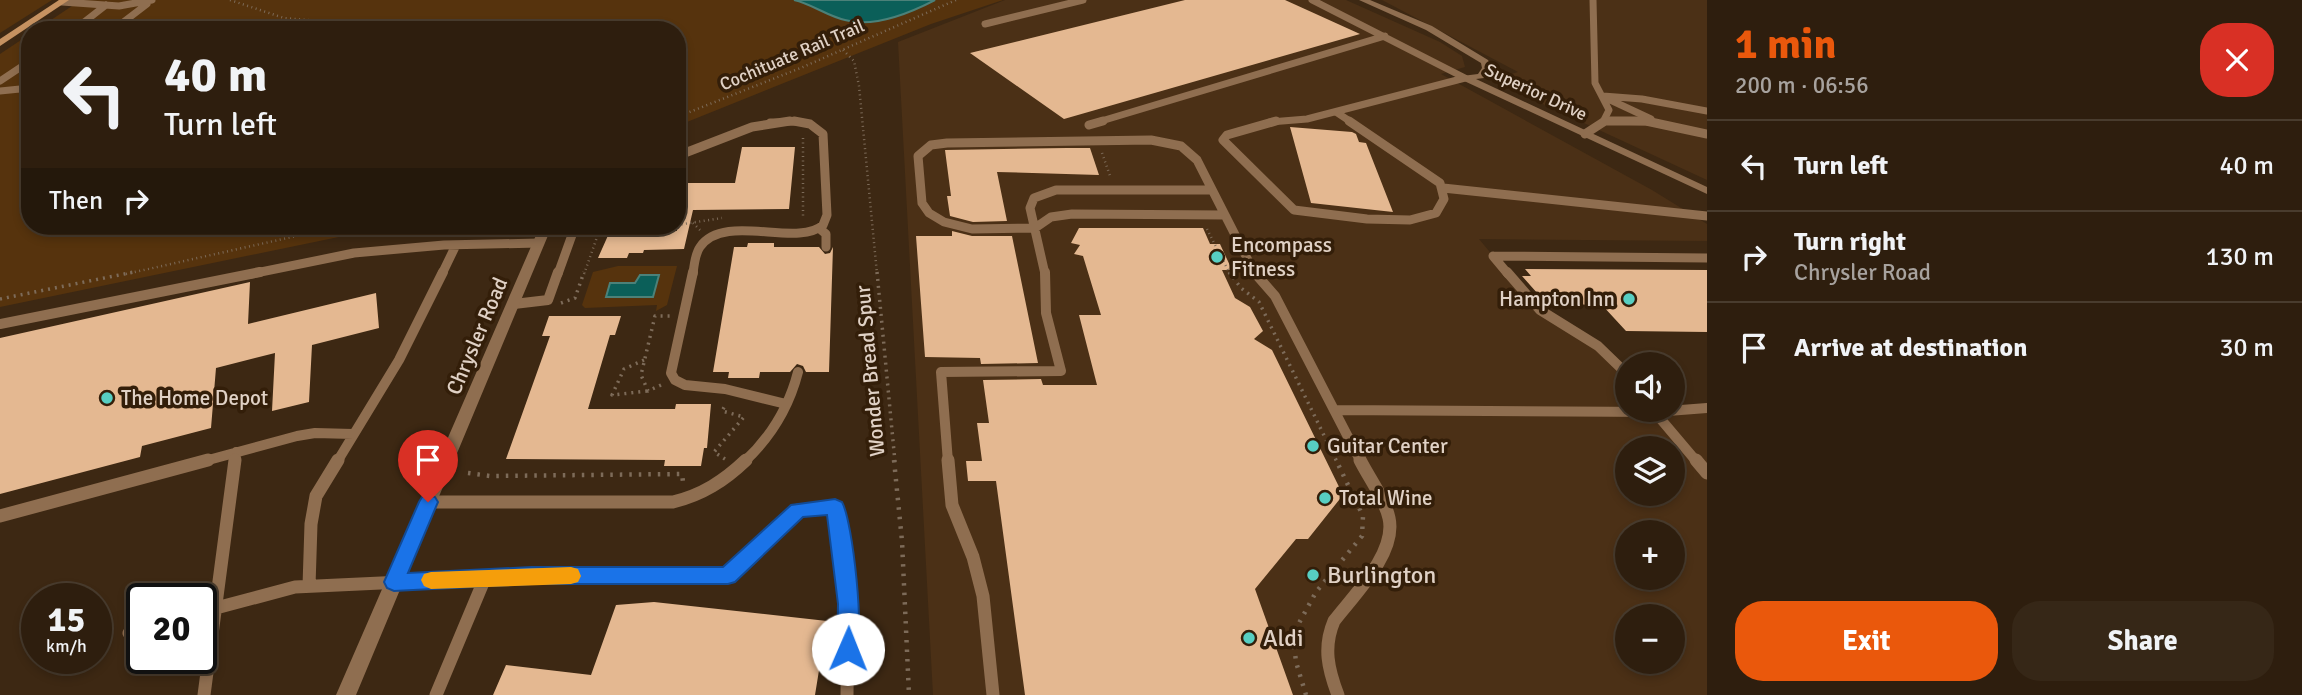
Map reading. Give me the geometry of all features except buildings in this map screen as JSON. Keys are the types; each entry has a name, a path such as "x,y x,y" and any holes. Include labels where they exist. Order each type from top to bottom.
{"main road":[{"path":"34,21 64,1"},
{"path":"0,43 21,29"}],"street":[{"name":"Superior Drive","path":"1363,0 1429,28 1485,62 1487,68 1481,76 1465,78"},
{"name":"Superior Drive","path":"1465,78 1707,191"},
{"name":"Chrysler Road","path":"346,695 542,235"}],"lane":[{"path":"64,1 130,6 153,0"},
{"path":"125,21 153,0"},
{"path":"985,24 1083,0"},
{"path":"1312,0 1465,78"},
{"path":"1593,0 1594,77 1609,110 1605,121"},
{"path":"86,21 106,5"},
{"path":"1089,125 1385,36"},
{"path":"0,81 21,67"},
{"path":"1336,112 1430,174 1443,188 1444,199 1437,212 1430,216 1387,222 1301,211 1285,204 1223,140 1227,135 1273,121 1307,120 1336,112 1465,78"},
{"path":"0,91 21,89"},
{"path":"1603,96 1642,99 1707,111"},
{"path":"1603,96 1663,124"},
{"path":"686,153 772,121 794,120 822,131 825,141 827,215 820,229 808,232 720,233 703,240 698,249 672,368 673,377 685,385 725,389 786,404"},
{"path":"1585,134 1605,121 1663,124 1707,133"},
{"path":"1225,215 1072,214 1051,217 1035,228 972,229 952,225 935,217 922,203 918,156 931,145 947,143 1163,141 1181,146 1193,155 1212,190 1225,215 1257,277 1275,296 1389,517 1392,528 1388,548 1328,632 1325,647 1327,663 1338,695"},
{"path":"1443,188 1707,216"},
{"path":"993,695 980,580 952,505 941,372 1061,371 1046,313 1045,266 1030,203 1047,191 1212,190"},
{"path":"820,229 826,234 826,247"},
{"path":"514,304 548,300 572,235"},
{"path":"0,324 342,255 456,245 539,243"},
{"path":"309,586 311,524 316,496 407,345 456,245"},
{"path":"1615,361 1606,352 1540,310 1493,256 1707,258"},
{"path":"428,502 682,501 704,493 735,470 762,441 796,385 798,372"},
{"path":"1685,409 1707,408"},
{"path":"1335,410 1615,411"},
{"path":"1663,422 1707,473"},
{"path":"0,516 307,434 353,434"},
{"path":"217,600 236,453"},
{"path":"217,608 280,589 309,586 485,578 728,576 798,510 835,507 848,604 847,695"},
{"path":"436,695 485,578"},
{"path":"204,695 207,674"}],"path":[{"path":"230,0 284,18 318,21"},
{"name":"Cochituate Rail Trail","path":"686,113 843,50 956,0"},
{"name":"Wonder Bread Spur","path":"843,50 854,61 859,86 902,541 909,695"},
{"path":"800,134 804,144 803,218"},
{"path":"686,224 725,218"},
{"path":"692,237 700,230 693,223"},
{"path":"1206,226 1245,295 1259,302 1363,516 1362,536 1316,592 1293,634 1296,662 1306,695"},
{"path":"0,299 303,235"},
{"path":"552,305 575,298 597,235"},
{"path":"648,391 641,376 654,316 671,316 674,304"},
{"path":"644,360 624,369 612,395 631,396 662,384 670,388"},
{"path":"718,398 728,400 723,411 744,417 714,453 727,460 718,468"},
{"path":"468,473 490,476 682,474 683,487 688,487"}],"shaded area":[{"path":"0,0 52,0 0,33"},
{"path":"81,0 1003,0 931,24 686,122 686,21 50,21"},
{"path":"1005,0 1346,0 1440,42 1462,56 1465,67 1441,74 1652,190 1707,224 1707,241 1479,239 1532,303 1582,337 1615,364 1615,422 1685,422 1685,409 1707,408 1707,695 933,695 898,42"},
{"path":"1382,0 1707,0 1707,180 1491,80 1518,72"},
{"path":"21,40 21,235 348,235 0,307 0,54"},
{"path":"618,266 677,266 667,305 656,311 657,305 585,308 582,305 593,272"}],"water":[{"path":"794,0 935,0 880,21 856,22 838,18"},
{"path":"640,275 659,275 653,297 606,297 610,283 635,283"}],"slow traffic":[{"path":"431,580 571,576"}],"place":[{"name":"Encompass Fitness","path":"1217,257"},
{"name":"Hampton Inn","path":"1629,299"},
{"name":"The Home Depot","path":"107,398"},
{"name":"Guitar Center","path":"1313,446"},
{"name":"Total Wine","path":"1325,498"},
{"name":"Burlington","path":"1313,575"},
{"name":"Aldi","path":"1249,638"}],"route":[{"path":"428,502 394,582 532,576 728,576 798,510 835,507 848,604 848,649"}]}
